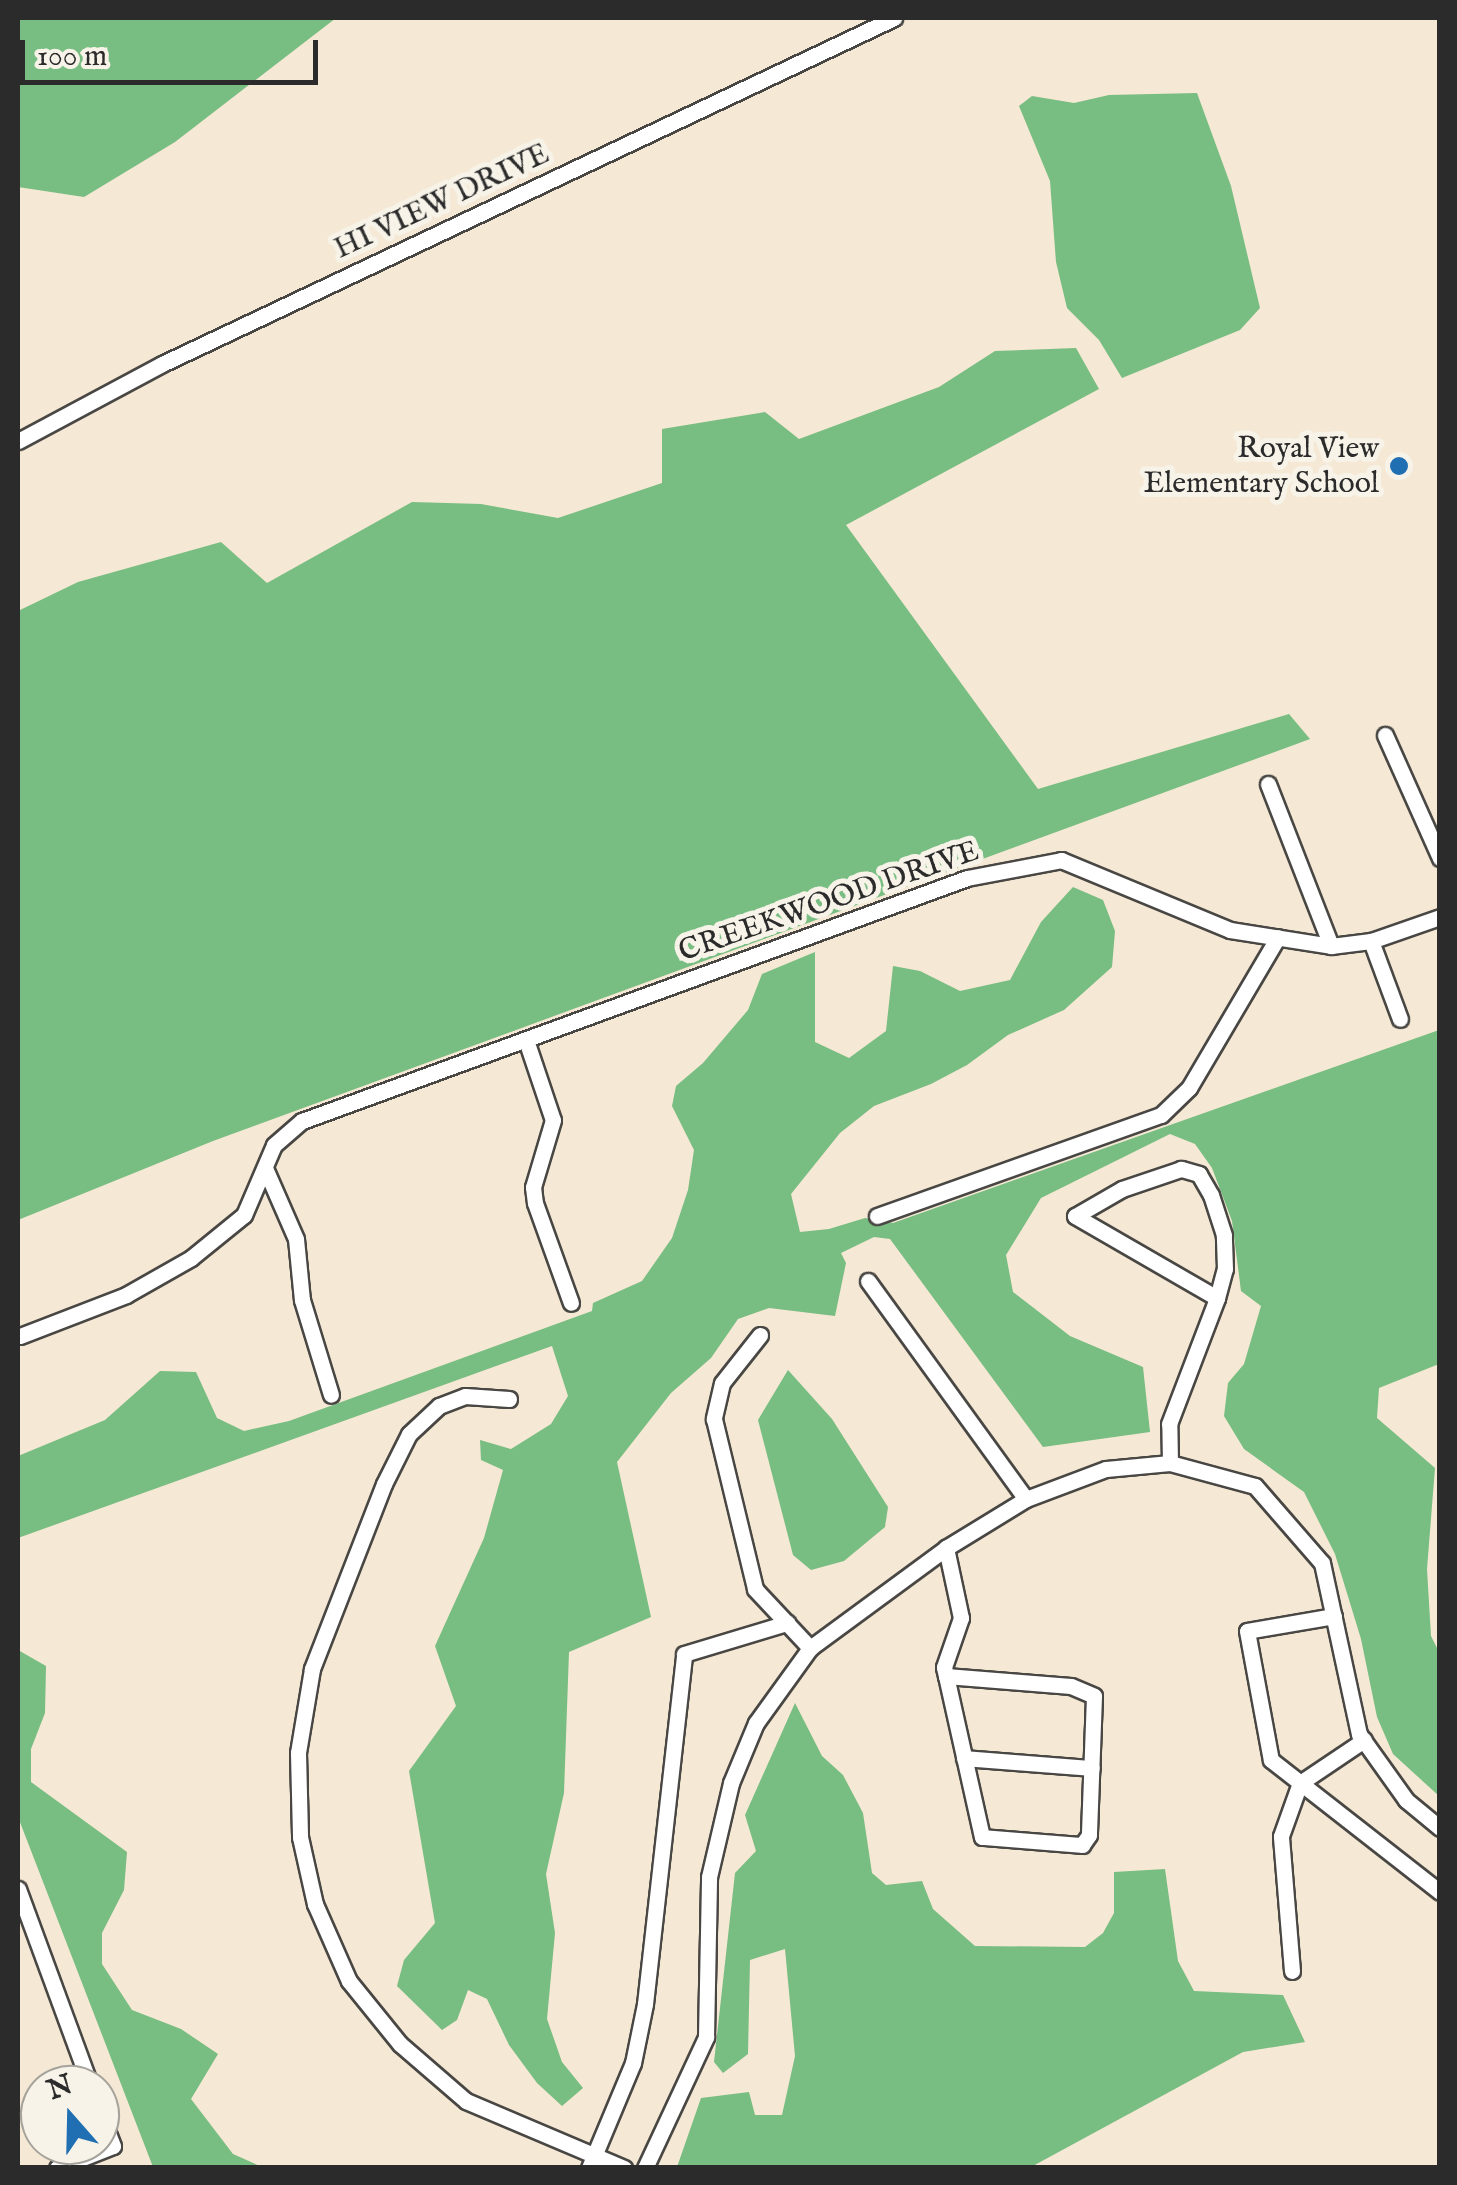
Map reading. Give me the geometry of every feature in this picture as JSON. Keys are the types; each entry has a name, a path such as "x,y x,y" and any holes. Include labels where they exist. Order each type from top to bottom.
{"street":[{"name":"HI VIEW DRIVE","path":"18,440 162,364 894,18"},
{"path":"1385,736 1440,858"},
{"path":"1268,784 1331,946"},
{"name":"CREEKWOOD DRIVE","path":"20,1336 126,1295 191,1258 244,1215 274,1145 302,1121 967,878 1061,860 1230,930 1331,946 1371,941 1440,918"},
{"path":"877,1216 1161,1115 1189,1088 1278,937"},
{"path":"1371,941 1400,1019"},
{"path":"526,1040 552,1120 533,1187 535,1203 571,1303"},
{"path":"265,1168 296,1239 304,1312 331,1395"},
{"path":"1170,1463 1169,1424 1217,1298 1224,1268 1224,1235 1211,1195 1199,1174 1181,1169 1122,1188 1075,1216 1217,1298"},
{"path":"868,1281 1026,1499"},
{"path":"760,1335 722,1383 714,1418 755,1589 810,1648"},
{"path":"508,1398 465,1396 440,1406 408,1434 384,1484 312,1669 298,1753 300,1837 315,1904 349,1981 400,2044 466,2101 591,2161 624,2168"},
{"path":"645,2168 706,2038 709,1877 732,1783 756,1724 810,1648 946,1548 1026,1499 1106,1469 1170,1463 1254,1486 1322,1563 1359,1734 1406,1800 1440,1828"},
{"path":"946,1548 960,1618 944,1667 964,1758 982,1837 1082,1844 1090,1835 1094,1696 1070,1686 946,1676"},
{"path":"1334,1616 1248,1631 1270,1760 1440,1892"},
{"path":"591,2161 633,2062 645,2004 684,1654 787,1623"},
{"path":"1292,1971 1281,1836 1300,1783 1364,1740"},
{"path":"964,1758 1092,1768"},
{"path":"18,1890 83,2065"}],"green space":[{"path":"18,18 336,18 175,142 84,197 18,187"},
{"path":"1197,93 1231,186 1260,308 1240,330 1122,378 1099,340 1067,308 1056,262 1050,181 1019,106 1032,96 1074,103 1109,95"},
{"path":"1076,348 1099,389 846,525 1038,789 1289,714 1310,739 213,1141 18,1220 18,611 78,582 221,542 267,583 412,502 481,504 558,518 662,483 662,429 765,412 799,439 939,387 995,351"},
{"path":"1073,887 1103,900 1115,931 1112,967 1064,1010 1008,1035 967,1065 931,1084 874,1106 840,1133 791,1194 800,1232 829,1229 865,1218 893,1223 1439,1030 1439,1364 1379,1388 1377,1418 1435,1468 1427,1569 1431,1636 1439,1652 1439,1796 1393,1754 1377,1717 1361,1639 1335,1554 1304,1492 1244,1449 1224,1416 1228,1383 1244,1364 1261,1306 1241,1291 1232,1221 1212,1168 1195,1144 1170,1134 1041,1198 1006,1255 1013,1292 1070,1336 1143,1367 1150,1432 1043,1447 890,1239 874,1237 841,1253 846,1263 835,1316 769,1308 738,1319 711,1358 671,1393 617,1462 651,1617 569,1652 564,1793 546,1874 555,1933 547,2019 562,2062 583,2088 562,2106 537,2083 509,2045 487,1999 468,1990 457,2020 442,2030 397,1986 404,1960 435,1923 409,1771 456,1706 435,1646 484,1538 503,1470 481,1460 480,1440 511,1449 551,1424 568,1396 552,1346 18,1538 18,1456 105,1420 160,1371 196,1372 217,1418 244,1431 289,1421 592,1311 593,1303 642,1281 672,1238 688,1190 694,1150 672,1106 676,1086 703,1063 748,1010 762,974 815,952 815,1042 849,1058 886,1031 893,966 920,971 960,991 1010,980 1041,922"},
{"path":"788,1370 832,1419 888,1507 885,1527 844,1561 811,1570 793,1555 758,1420"},
{"path":"18,1650 46,1666 45,1713 31,1749 31,1782 127,1852 124,1890 102,1933 102,1964 132,2010 181,2029 218,2054 191,2099 233,2154 262,2167 153,2167 120,2081 120,2065 114,2065 18,1817"},
{"path":"795,1703 822,1756 843,1775 863,1813 872,1873 886,1885 922,1881 933,1909 975,1946 1085,1947 1103,1933 1114,1913 1114,1872 1165,1869 1178,1961 1194,1991 1283,1995 1305,2042 1243,2052 1031,2167 677,2167 701,2098 749,2092 755,2115 782,2115 795,2056 785,1949 750,1960 748,2054 723,2073 714,2062 735,1873 756,1851 745,1815"}],"place":[{"name":"Royal View Elementary School","path":"1399,466"}]}
